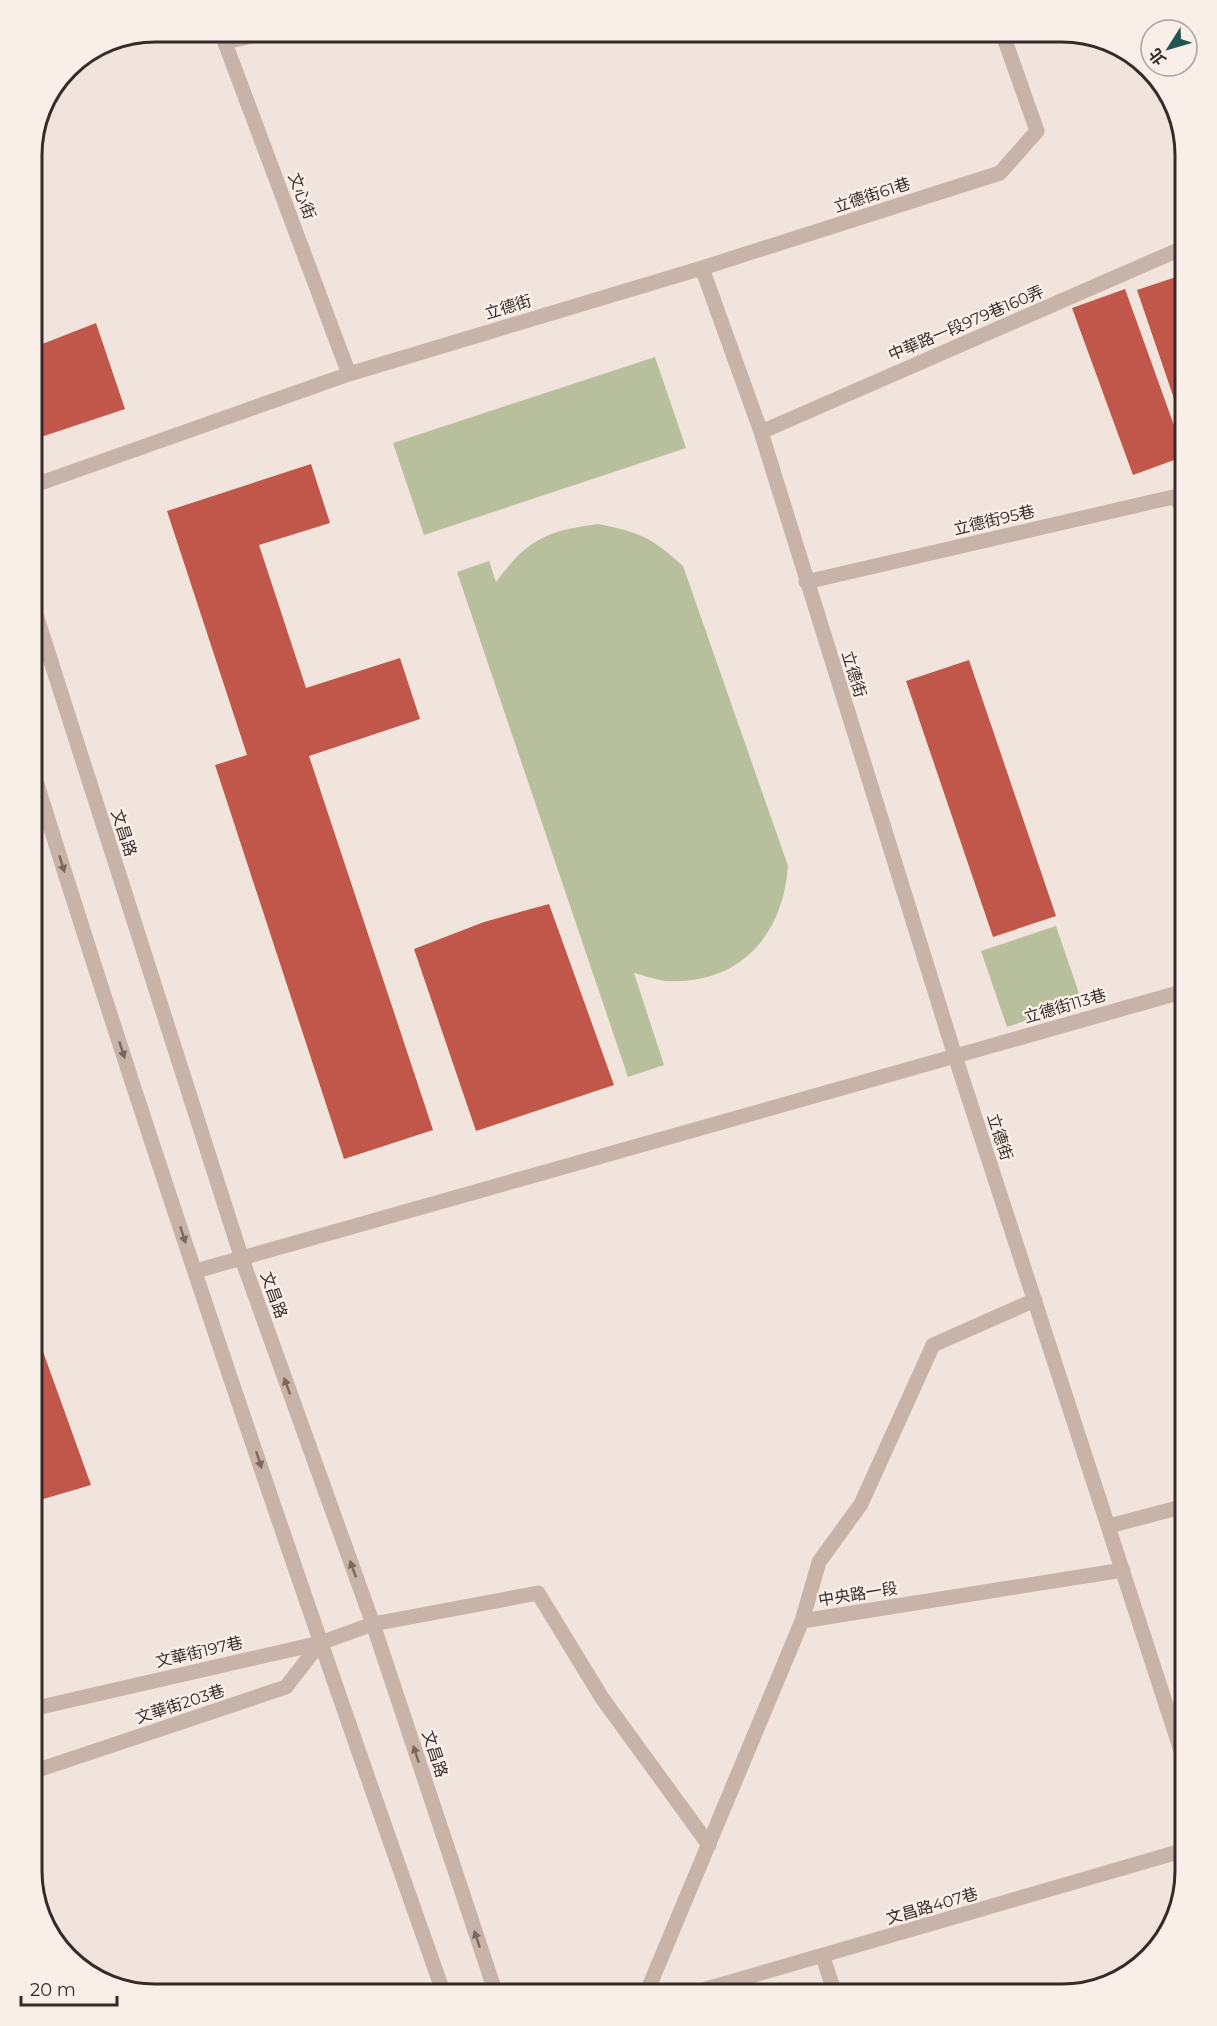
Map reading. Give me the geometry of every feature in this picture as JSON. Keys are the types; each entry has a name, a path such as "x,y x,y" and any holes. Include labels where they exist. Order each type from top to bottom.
{"street":[{"name":"文心街","path":"225,42 349,374"},
{"name":"立德街61巷","path":"702,268 1000,173 1037,131 1006,42"},
{"name":"中華路一段979巷160弄","path":"761,432 1175,252"},
{"name":"立德街","path":"42,482 349,374 702,268 761,432 955,1056 1175,1732"},
{"name":"立德街95巷","path":"806,582 1173,497 1175,499"},
{"name":"文昌路","path":"42,633 242,1259 373,1624 493,1984"},
{"path":"42,800 84,937 320,1643 440,1984"},
{"name":"立德街113巷","path":"196,1271 1175,994"},
{"path":"802,1621 819,1562 861,1504 933,1346 1035,1300"},
{"path":"1109,1526 1175,1509"},
{"name":"中央路一段","path":"650,1984 802,1621 1123,1570"},
{"path":"373,1624 537,1593 602,1698 709,1845"},
{"name":"文華街197巷","path":"42,1707 320,1643 373,1624"},
{"name":"文華街203巷","path":"42,1769 286,1687 320,1643"},
{"name":"文昌路407巷","path":"725,1984 1175,1853"},
{"path":"823,1957 832,1984"}],"green space":[{"path":"655,357 686,448 424,535 393,443"},
{"path":"598,524 635,533 663,549 683,566 788,866 777,914 766,934 752,951 735,965 715,975 692,980 666,981 634,973 664,1065 628,1077 457,572 489,561 496,582 518,556 540,540 565,530"},
{"path":"1056,926 1082,1002 1007,1027 981,951"}],"building":[{"path":"1175,277 1175,402 1137,290"},
{"path":"1125,289 1175,428 1175,460 1133,475 1072,308"},
{"path":"96,323 125,409 42,437 42,344"},
{"path":"311,464 330,523 259,545 306,688 400,658 420,719 309,756 433,1130 344,1159 215,765 247,755 167,511"},
{"path":"969,660 1056,916 993,937 906,681"},
{"path":"549,904 614,1085 476,1131 414,949 484,922"},
{"path":"42,1349 91,1485 42,1499"}]}
